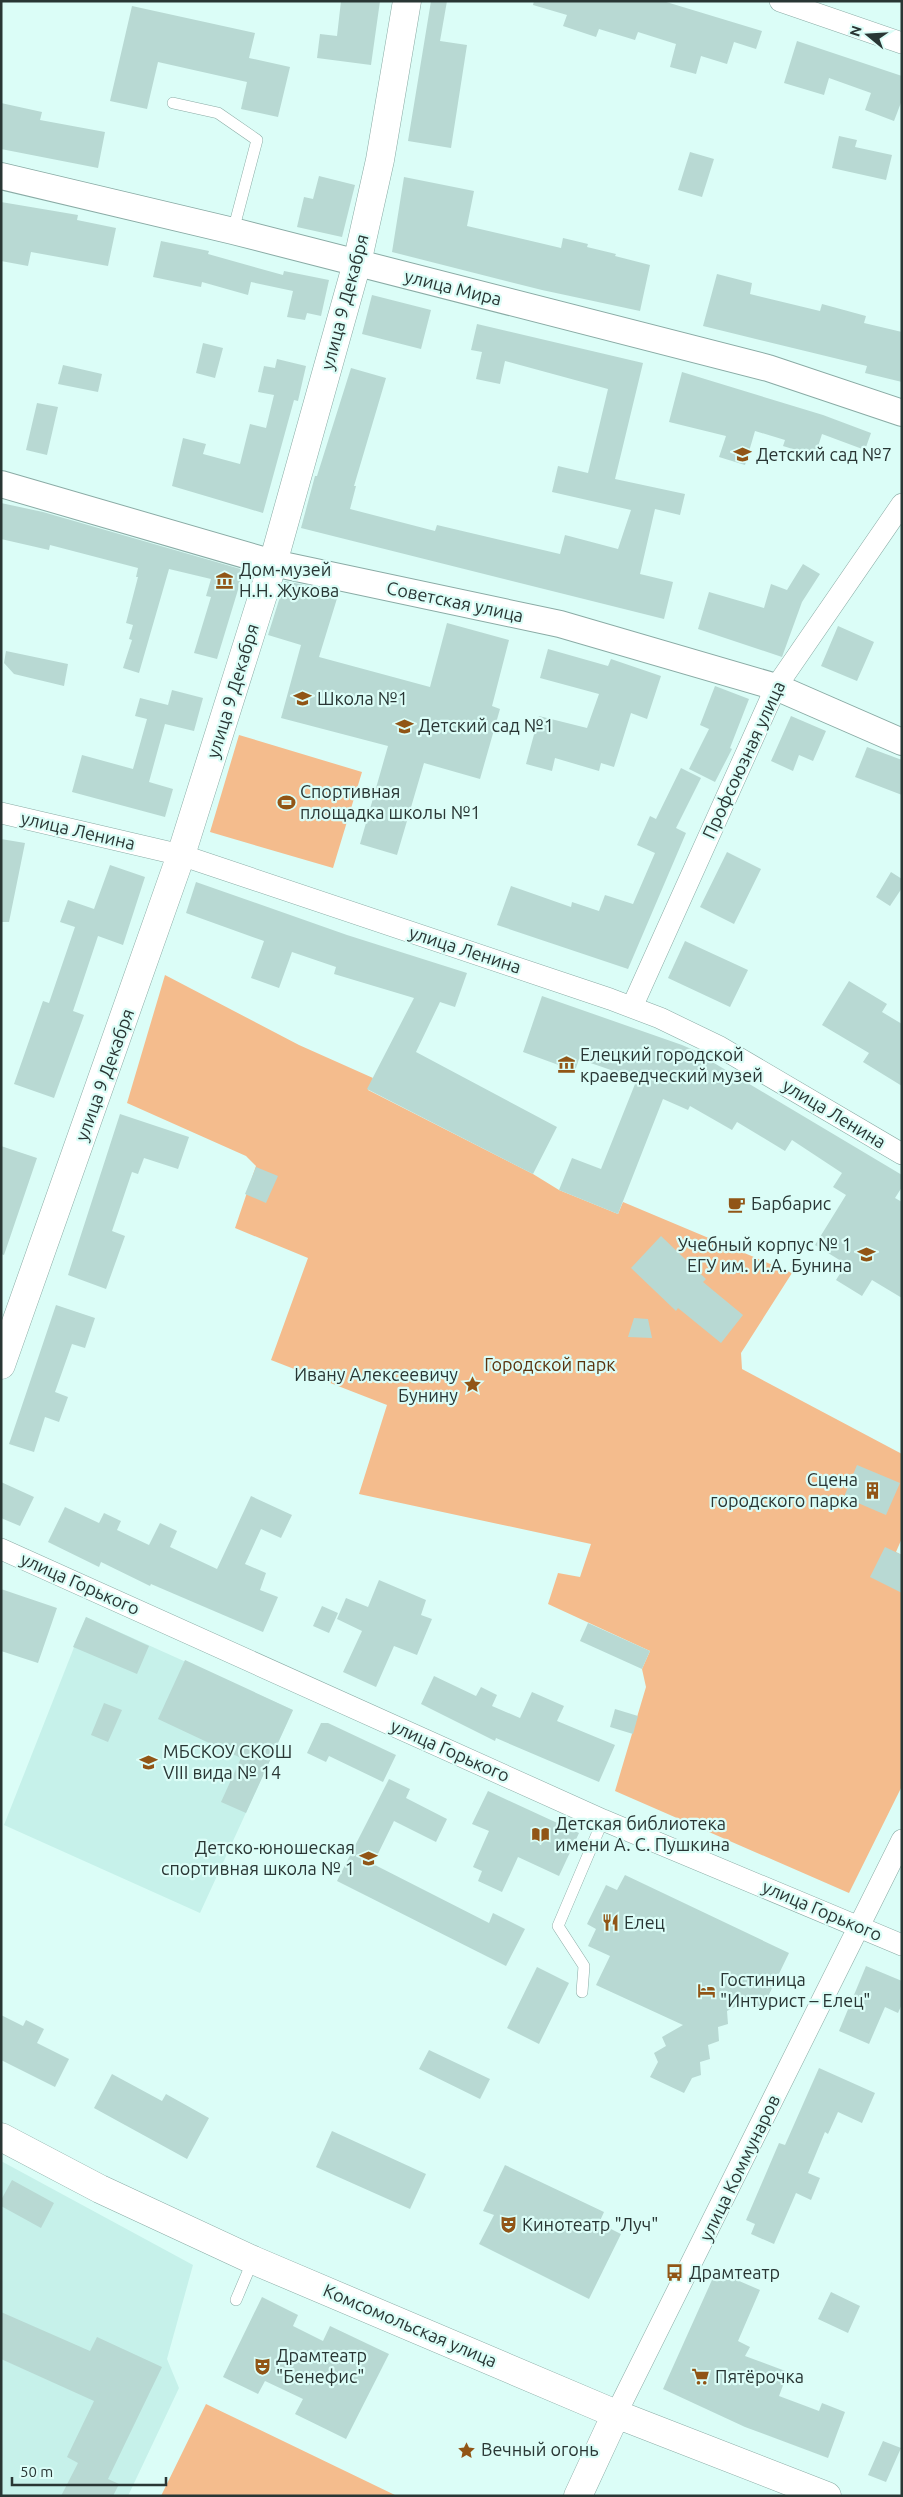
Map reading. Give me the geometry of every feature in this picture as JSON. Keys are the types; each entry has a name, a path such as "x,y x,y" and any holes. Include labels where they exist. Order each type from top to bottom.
{"main road":[{"name":"улица 9 Декабря","path":"1,1365 181,855 273,563 357,263 380,160 406,1"},
{"name":"Комсомольская улица","path":"1,2137 100,2189 254,2260 616,2414 827,2496"},
{"name":"улица Коммунаров","path":"578,2496 616,2414"}],"street":[{"path":"780,1 825,8 902,43"},
{"name":"улица Мира","path":"1,176 233,231 768,368 902,413"},
{"name":"Советская улица","path":"1,484 273,563 560,624 776,687 902,742"},
{"name":"Профсоюзная улица","path":"632,1007 776,687 902,504"},
{"name":"улица Ленина","path":"1,813 181,855 632,1007 720,1047 902,1154"},
{"name":"улица Горького","path":"1,1549 602,1820 902,1944"},
{"name":"улица Коммунаров","path":"616,2414 902,1840"}],"lane":[{"path":"173,103 218,113 257,140 233,231"},
{"path":"582,1992 584,1966 558,1926 602,1820"},
{"path":"236,2300 254,2260"}],"shaded area":[{"name":"МБСКОУ СКОШ VIII вида № 14","path":"86,1617 293,1710 200,1913 4,1825"},
{"path":"1,2161 193,2265 167,2359 179,2388 128,2496 1,2496"}],"green space":[{"name":"Спортивная площадка школы №1","path":"239,735 362,772 333,868 210,832"},
{"name":"Городской парк","path":"165,975 299,1045 373,1078 368,1090 533,1174 559,1190 618,1214 623,1202 792,1273 741,1353 742,1369 902,1454 902,1538 896,1552 902,1555 902,1786 849,1893 615,1791 646,1687 642,1669 650,1651 548,1604 558,1573 580,1577 591,1544 359,1494 387,1405 271,1360 308,1258 235,1228 256,1166 246,1156 127,1103"},
{"path":"206,2404 397,2496 161,2496"}],"building":[{"path":"341,1 380,1 371,65 317,58 320,34 337,36"},
{"path":"431,1 447,1 440,41 467,45 451,148 408,141"},
{"path":"534,1 663,1 762,31 756,49 734,42 727,64 701,56 696,74 670,67 676,44 638,32 635,40 599,29 596,37 563,26 567,15 533,5"},
{"path":"132,6 255,33 249,58 290,67 278,117 241,109 247,82 158,62 147,109 110,101"},
{"path":"797,41 902,76 902,100 894,121 865,110 871,93 829,78 824,95 784,83"},
{"path":"1,103 42,112 40,120 105,132 98,168 1,149"},
{"path":"839,136 857,140 855,147 892,155 886,180 832,168"},
{"path":"690,152 714,159 702,197 678,190"},
{"path":"319,176 355,185 342,237 297,227 304,197 313,199"},
{"path":"404,177 474,191 467,226 561,248 563,238 588,244 587,247 616,254 615,256 650,265 640,311 542,290 392,252"},
{"path":"1,202 78,215 77,220 116,228 108,266 31,252 28,266 1,261"},
{"path":"161,241 209,251 208,254 283,275 284,271 329,280 321,316 307,313 305,320 287,317 293,291 251,282 248,295 202,282 201,287 153,277"},
{"path":"717,274 752,283 750,294 820,311 822,304 866,316 864,323 902,332 902,382 865,373 867,366 703,326"},
{"path":"372,295 431,310 421,349 362,334"},
{"path":"477,324 643,363 615,479 685,494 680,515 655,509 640,574 673,582 664,619 301,528 315,476 317,476 351,368 386,378 354,486 356,486 350,509 435,531 437,525 560,554 565,535 618,549 631,510 552,492 558,466 588,473 608,389 505,361 500,384 476,379 482,352 471,350"},
{"path":"203,343 223,348 215,378 196,373"},
{"path":"277,359 306,366 298,401 294,400 263,513 172,486 183,438 206,444 203,454 240,464 250,424 266,428 274,395 258,392 264,366 275,368"},
{"path":"63,365 102,374 98,392 58,384"},
{"path":"682,372 823,415 871,433 865,450 822,434 815,456 783,446 785,440 755,431 745,465 719,457 726,436 669,422"},
{"path":"37,403 58,407 47,455 26,450"},
{"path":"1,503 43,512 244,570 217,659 194,653 211,597 206,596 211,579 169,569 139,673 123,668 132,640 129,639 133,625 126,623 138,577 136,577 138,568 50,545 49,550 1,539"},
{"path":"803,564 820,574 802,602 782,657 698,629 709,592 764,608 771,584 787,590"},
{"path":"285,581 339,592 319,657 430,687 447,623 509,640 492,706 500,709 480,779 424,763 397,855 360,844 388,746 281,718 301,645 268,635"},
{"path":"838,626 874,642 857,681 821,666"},
{"path":"548,649 608,666 611,659 661,676 647,719 631,713 614,767 601,763 599,771 555,758 552,771 526,764 539,716 587,728 599,694 540,678"},
{"path":"6,651 68,664 64,686 14,674 4,663"},
{"path":"715,686 749,699 730,748 732,749 715,782 689,769 709,729 700,725"},
{"path":"172,690 203,698 194,731 165,724 149,782 173,789 165,817 72,792 82,755 133,769 147,719 135,716 140,698 168,705"},
{"path":"791,716 826,731 813,761 799,755 793,771 771,761"},
{"path":"867,747 902,760 902,795 855,777"},
{"path":"681,768 701,778 676,828 686,833 628,969 497,925 511,886 571,907 572,902 599,911 605,895 633,904 655,853 637,845 650,816 656,819"},
{"path":"1,839 25,843 9,922 1,922"},
{"path":"727,852 761,869 734,924 700,907"},
{"path":"110,865 145,877 123,945 98,936 73,1011 84,1015 54,1098 14,1084 43,1001 49,1003 75,927 60,922 68,900 94,909"},
{"path":"891,872 902,879 902,888 890,906 876,897"},
{"path":"196,882 347,935 467,973 455,1007 440,1002 416,1052 557,1127 533,1174 367,1089 414,998 334,974 336,967 292,952 279,988 251,978 264,941 186,913"},
{"path":"685,941 748,970 730,1007 668,978"},
{"path":"849,981 887,1004 882,1012 902,1024 902,1086 863,1062 869,1053 822,1025"},
{"path":"542,996 682,1045 710,1057 709,1060 902,1175 902,1187 895,1198 902,1202 902,1298 872,1280 862,1296 836,1280 846,1264 815,1245 846,1195 833,1187 842,1173 792,1140 785,1151 737,1122 732,1130 690,1106 688,1110 663,1099 618,1214 559,1190 572,1158 601,1169 637,1079 579,1059 575,1071 523,1052"},
{"path":"120,1114 189,1137 178,1169 144,1158 138,1174 132,1172 112,1231 125,1236 106,1289 68,1275"},
{"path":"1,1146 37,1158 4,1255 1,1254"},
{"path":"256,1167 278,1176 266,1203 245,1194"},
{"path":"661,1236 706,1279 703,1282 743,1315 721,1343 678,1308 676,1311 631,1268"},
{"path":"56,1305 95,1318 85,1348 72,1344 55,1392 68,1397 59,1422 45,1417 34,1452 9,1444"},
{"path":"634,1318 648,1319 652,1338 628,1337"},
{"name":"Сцена городского парка","path":"857,1465 900,1483 886,1515 844,1497"},
{"path":"1,1482 34,1497 20,1526 1,1518"},
{"path":"251,1496 292,1515 281,1538 261,1529 245,1564 266,1573 260,1590 278,1597 263,1632 151,1584 150,1586 101,1562 99,1567 48,1542 65,1507 99,1523 104,1513 121,1521 117,1530 149,1545 160,1523 177,1531 170,1547 217,1569"},
{"path":"885,1547 902,1555 902,1593 870,1577"},
{"path":"379,1580 426,1600 421,1615 432,1619 417,1655 394,1646 376,1687 343,1672 362,1631 337,1619 346,1598 368,1607"},
{"path":"1,1589 57,1608 38,1663 1,1651"},
{"path":"322,1606 338,1613 329,1633 313,1626"},
{"path":"86,1617 149,1646 137,1674 73,1647"},
{"path":"588,1623 650,1651 642,1669 580,1641"},
{"path":"185,1660 293,1710 246,1813 221,1802 241,1758 158,1719"},
{"path":"434,1676 476,1696 481,1687 497,1695 492,1706 520,1718 532,1692 564,1706 557,1721 615,1745 599,1782 496,1738 495,1741 421,1704"},
{"path":"104,1703 122,1710 108,1742 91,1735"},
{"path":"615,1709 638,1716 633,1734 610,1727"},
{"path":"321,1723 328,1723 396,1755 383,1782 329,1756 326,1762 307,1753"},
{"path":"389,1779 410,1789 406,1798 447,1819 436,1842 394,1821 373,1864 489,1923 493,1913 525,1929 506,1966 337,1881"},
{"path":"488,1791 579,1833 559,1876 518,1857 502,1892 478,1881 482,1871 473,1867 489,1831 472,1824"},
{"path":"625,1875 789,1953 762,2009 746,2001 727,2011 728,2024 718,2027 719,2041 708,2045 710,2059 700,2062 701,2075 692,2078 684,2093 650,2077 658,2062 654,2053 666,2046 662,2037 683,2025 596,1985 610,1956 588,1946 596,1929 587,1924 606,1885 617,1890"},
{"path":"866,1966 902,1981 902,2004 898,2013 885,2007 869,2044 839,2031"},
{"path":"537,1967 569,1983 539,2044 507,2028"},
{"path":"1,2015 23,2026 26,2020 44,2029 37,2043 69,2059 55,2087 1,2060"},
{"path":"429,2050 490,2079 480,2099 419,2069"},
{"path":"819,2068 875,2093 862,2123 838,2112 828,2134 825,2132 808,2173 820,2178 811,2200 796,2193 774,2244 751,2234 755,2224 746,2220 779,2143 785,2145"},
{"path":"112,2074 162,2101 166,2094 209,2118 187,2159 94,2108"},
{"path":"332,2131 426,2174 410,2209 316,2167"},
{"path":"505,2165 604,2212 599,2223 621,2234 589,2299 479,2244 494,2215 483,2211"},
{"path":"12,2180 54,2203 41,2228 1,2206 1,2200"},
{"path":"716,2271 760,2290 738,2341 750,2347 745,2356 788,2372 779,2396 819,2411 822,2403 845,2412 828,2458 745,2427 663,2389"},
{"path":"831,2292 860,2306 848,2333 818,2319"},
{"name":"Драмтеатр \"Бенефис\"","path":"262,2297 298,2315 293,2326 323,2341 330,2326 389,2354 346,2439 295,2414 303,2399 265,2381 258,2394 223,2377"},
{"path":"1,2312 90,2351 97,2337 162,2367 108,2479 119,2484 113,2496 61,2496 78,2463 67,2457 94,2401 1,2359"},
{"path":"883,2441 901,2448 886,2482 868,2475"}],"place":[{"name":"Детский сад №7","path":"742,455"},
{"name":"Дом-музей Н.Н. Жукова","path":"225,580"},
{"name":"Школа №1","path":"303,699"},
{"name":"Детский сад №1","path":"404,726"},
{"name":"Спортивная площадка школы №1","path":"286,802"},
{"name":"Елецкий городской краеведческий музей","path":"566,1065"},
{"name":"Барбарис","path":"737,1204"},
{"name":"Учебный корпус № 1 ЕГУ им. И.А. Бунина","path":"866,1255"},
{"name":"Ивану Алексеевичу Бунину","path":"472,1385"},
{"name":"Сцена городского парка","path":"872,1490"},
{"name":"МБСКОУ СКОШ VIII вида № 14","path":"149,1762"},
{"name":"Детская библиотека имени А. С. Пушкина","path":"541,1834"},
{"name":"Детско-юношеская спортивная школа № 1","path":"369,1858"},
{"name":"Елец","path":"610,1923"},
{"name":"Гостиница \"Интурист – Елец\"","path":"706,1990"},
{"name":"Кинотеатр \"Луч\"","path":"508,2225"},
{"name":"Драмтеатр","path":"675,2273"},
{"name":"Драмтеатр \"Бенефис\"","path":"262,2366"},
{"name":"Пятёрочка","path":"701,2377"},
{"name":"Вечный огонь","path":"467,2450"}]}
